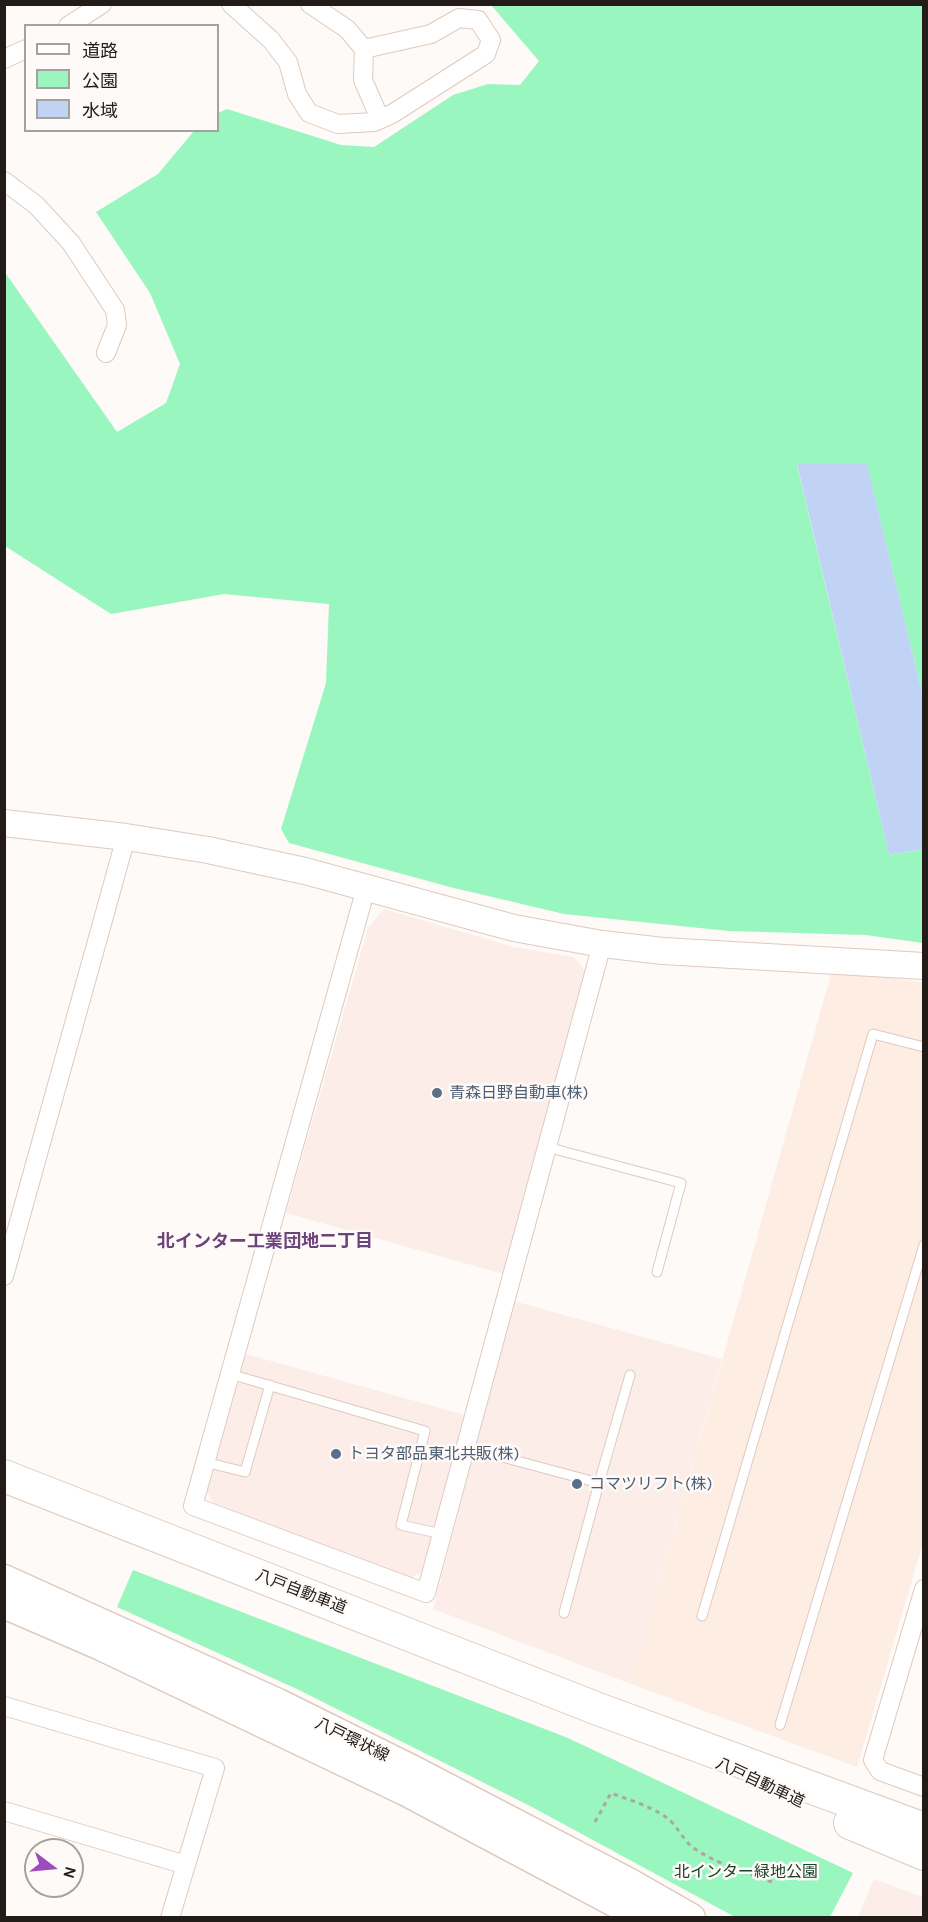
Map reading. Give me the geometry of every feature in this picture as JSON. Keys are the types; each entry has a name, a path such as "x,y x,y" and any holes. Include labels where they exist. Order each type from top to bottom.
{"highway":[{"name":"八戸自動車道","path":"4,1476 598,1709 924,1829"},
{"name":"八戸自動車道","path":"598,1709 815,1809 924,1854"}],"main road":[{"name":"八戸環状線","path":"4,1579 278,1703 436,1781 691,1917"},
{"name":"八戸環状線","path":"4,1604 101,1646 405,1791 644,1917"}],"street":[{"path":"71,24 102,4"},
{"path":"231,4 270,40 288,62 297,94 309,113 338,124 374,122 392,114 486,54 491,40 478,20 459,18 431,34 364,49"},
{"path":"310,4 347,29 364,49 363,80 380,119"},
{"path":"4,59 24,50"},
{"path":"4,181 36,206 71,243 115,310 117,326 106,353"},
{"path":"4,823 208,849 305,871 513,928 602,944 663,951 924,966"},
{"path":"4,1276 126,837"},
{"path":"366,888 193,1506 426,1593 602,944"},
{"path":"924,1589 873,1760 880,1771 924,1787"},
{"path":"4,1706 215,1768 170,1917"},
{"path":"4,1811 186,1865"}],"lane":[{"path":"702,1616 873,1034 924,1047"},
{"path":"546,1147 681,1183 657,1272"},
{"path":"780,1725 924,1245"},
{"path":"230,1374 425,1431 401,1525 442,1534"},
{"path":"564,1613 630,1375"},
{"path":"206,1462 245,1472 270,1385"},
{"path":"465,1447 599,1483"}],"path":[{"path":"595,1822 611,1793 666,1817 693,1848 731,1867 772,1882"}],"shaded area":[{"name":"青森日野自動車(株)","path":"384,909 514,947 574,957 586,972 503,1274 286,1213 368,928"},
{"path":"841,972 923,982 923,1543 857,1767 631,1684 831,974"},
{"name":"コマツリフト(株)","path":"514,1301 722,1359 631,1684 433,1609"},
{"name":"トヨタ部品東北共販(株)","path":"246,1354 465,1415 423,1571 411,1578 214,1503 207,1492"},
{"path":"874,1879 923,1897 923,1917 858,1917"}],"green space":[{"path":"491,5 923,5 923,697 867,465 797,465 889,855 923,849 923,943 866,935 729,931 564,914 450,887 289,843 281,829 326,683 329,604 224,594 111,614 5,546 4,271 117,432 166,403 180,364 150,293 96,212 158,174 193,132 219,132 219,113 227,109 341,145 374,147 453,95 488,84 520,85 539,61"},
{"name":"北インター緑地公園","path":"133,1570 568,1738 853,1873 830,1917 735,1917 532,1807 299,1690 117,1607"}],"water":[{"path":"797,464 867,464 923,697 923,849 889,855"}],"place":[{"name":"青森日野自動車(株)","path":"437,1093"},
{"name":"トヨタ部品東北共販(株)","path":"336,1454"},
{"name":"コマツリフト(株)","path":"577,1484"}],"district":[{"name":"北インター工業団地二丁目","path":"265,1242"}]}
